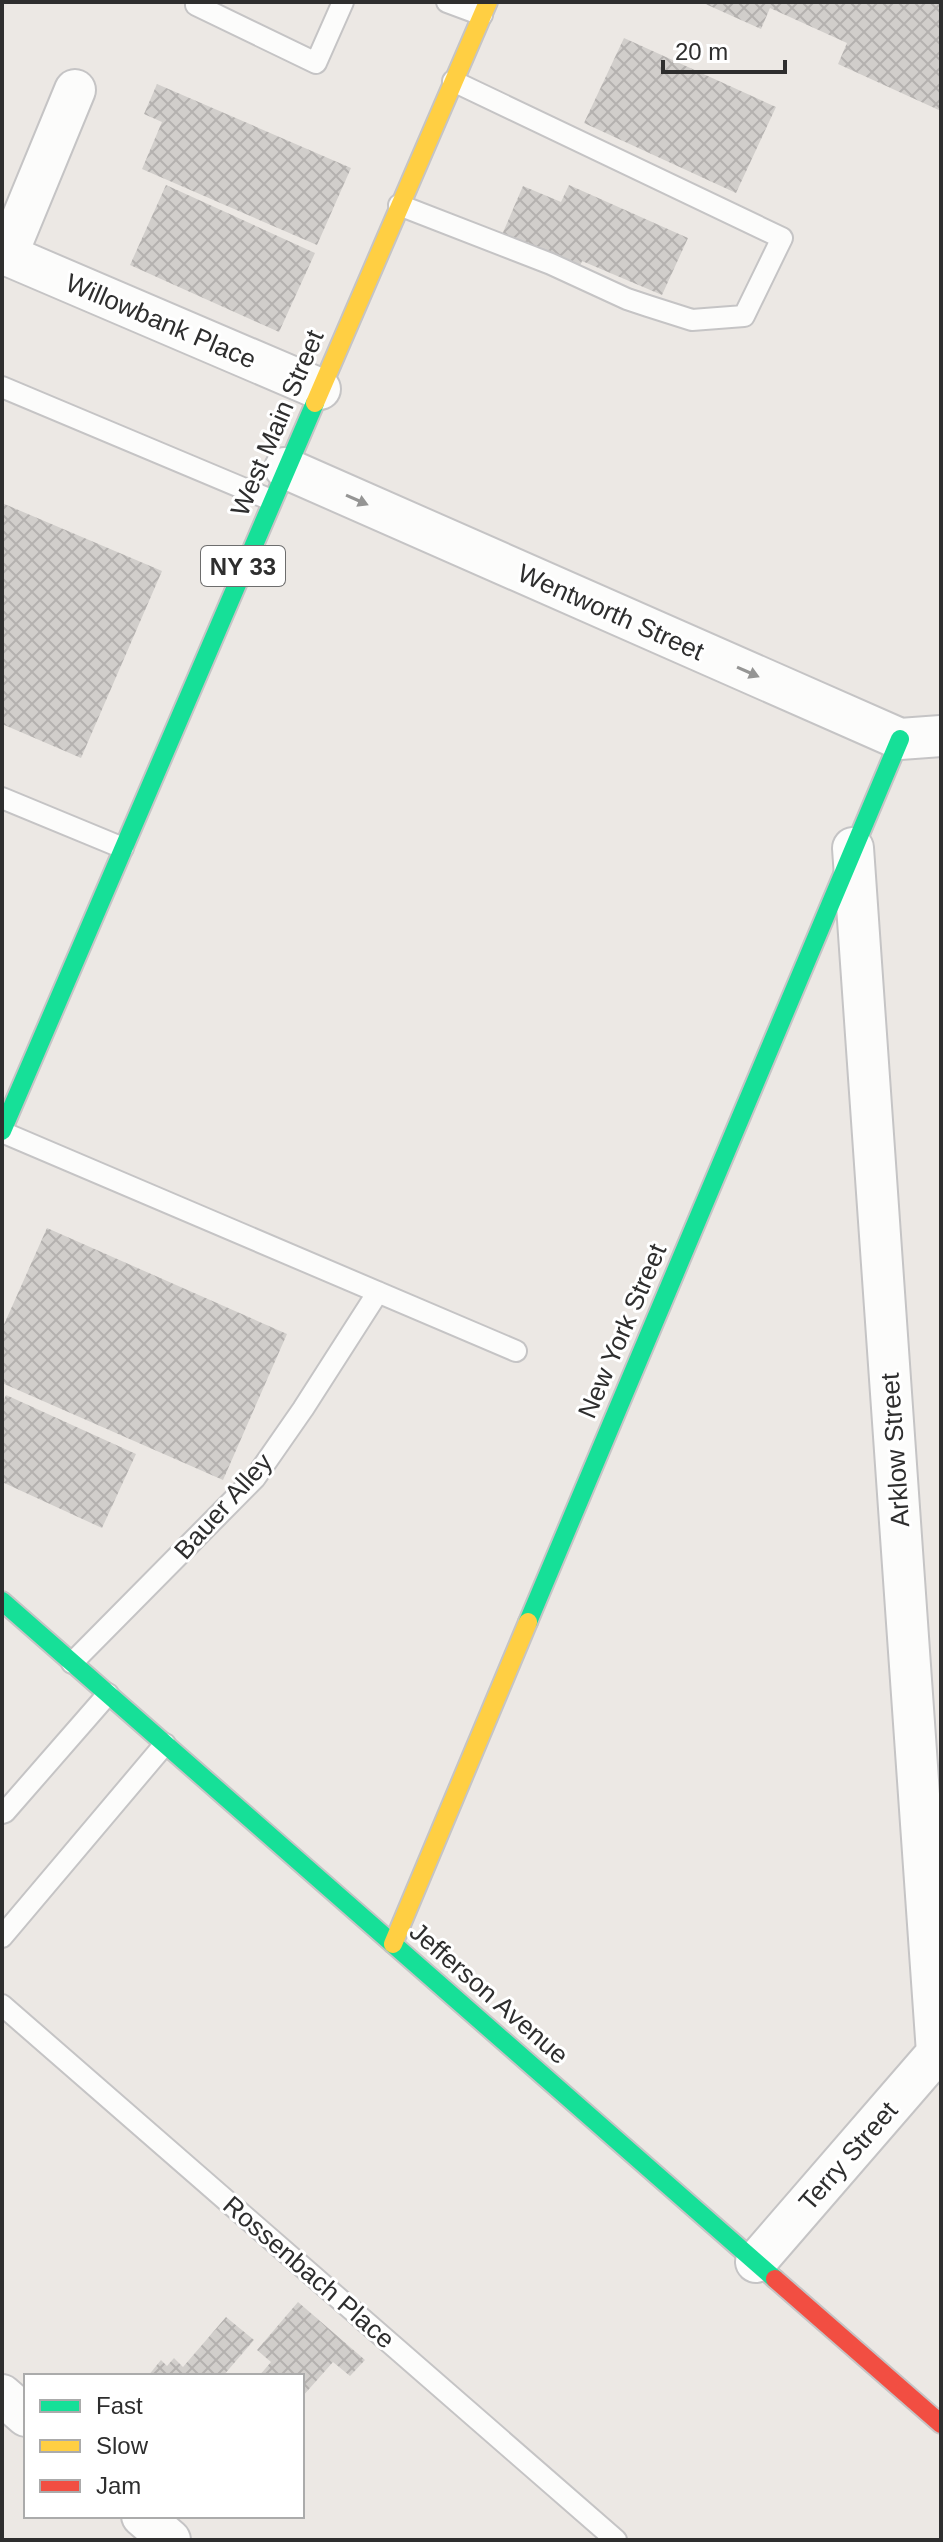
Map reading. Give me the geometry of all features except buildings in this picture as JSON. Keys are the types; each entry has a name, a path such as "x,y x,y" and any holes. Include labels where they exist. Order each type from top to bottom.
{"main road":[{"name":"West Main Street","path":"2,1132 485,8"},
{"name":"New York Street","path":"393,1944 900,739"},
{"name":"Jefferson Avenue","path":"2,1601 941,2424"}],"street":[{"path":"4,254 75,90"},
{"name":"Willowbank Place","path":"4,254 320,389"},
{"name":"Wentworth Street","path":"278,484 900,739 941,736"},
{"name":"Arklow Street","path":"853,848 939,2053"},
{"name":"Terry Street","path":"756,2262 939,2053"},
{"path":"2,2395 24,2414"},
{"path":"144,2518 170,2540"}],"lane":[{"path":"197,2 196,5 316,63 343,2"},
{"path":"447,2 485,8"},
{"path":"399,205 551,264 627,299 692,320 744,316 782,238 453,81"},
{"path":"2,387 278,484"},
{"path":"2,798 123,848"},
{"path":"2,1132 516,1351"},
{"name":"Bauer Alley","path":"72,1663 255,1478 378,1292"},
{"path":"2,1813 108,1694"},
{"path":"2,1937 165,1744"},
{"name":"Rossenbach Place","path":"2,2005 616,2540"}],"traffic: fast":[{"path":"2,1131 315,403"},
{"path":"528,1622 900,739"},
{"path":"2,1601 775,2279"}],"traffic: slow":[{"path":"315,403 488,2"},
{"path":"393,1944 528,1622"}],"traffic: jam":[{"path":"775,2279 941,2424"}]}
